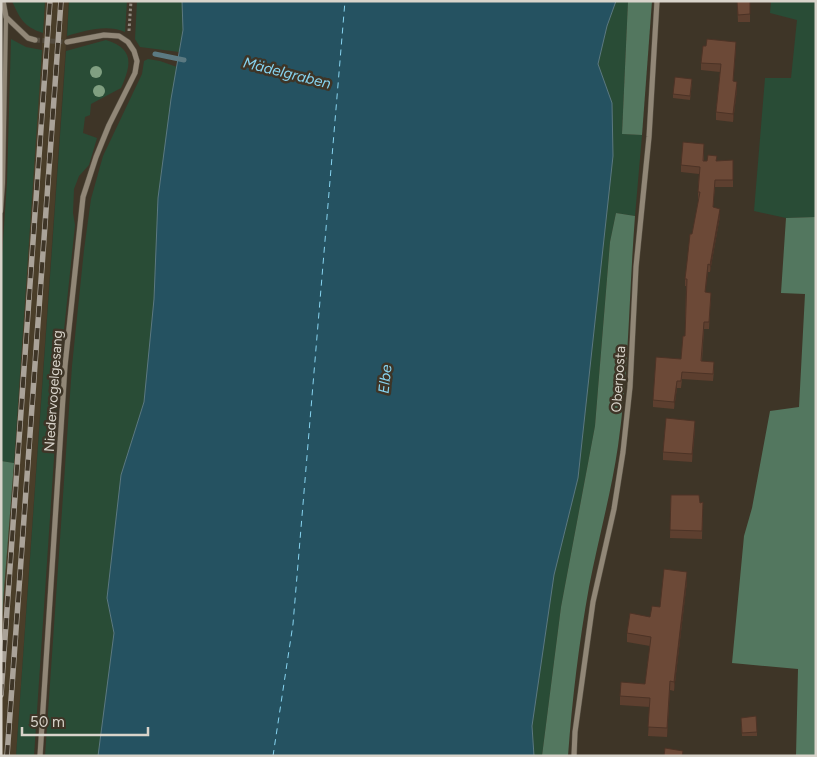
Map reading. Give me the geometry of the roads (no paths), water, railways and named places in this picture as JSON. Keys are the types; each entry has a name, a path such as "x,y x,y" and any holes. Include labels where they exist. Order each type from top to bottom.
{"street":[{"path":"3,1 6,17 28,38 35,40"},
{"name":"Oberposta","path":"574,756 575,732 593,602 614,509 623,452 630,387 636,267 649,137 656,1"},
{"name":"Niedervogelgesang","path":"40,756 65,366 83,197 109,125 135,73 137,61 134,51 128,42 119,36 104,36 67,42"}],"lane":[{"path":"1,211 6,17"}],"water":[{"name":"Elbe","path":"182,1 616,1 607,26 598,64 612,103 613,156 578,478 554,575 532,726 534,756 98,756 114,633 107,598 121,475 144,402 154,299 158,198 171,99 183,30"}],"waterway":[{"name":"Mädelgraben","path":"155,54 184,60"}],"tunnel":[{"path":"35,40 67,42"}],"railway":[{"path":"1,695 50,1"},
{"path":"7,756 61,1"}]}
